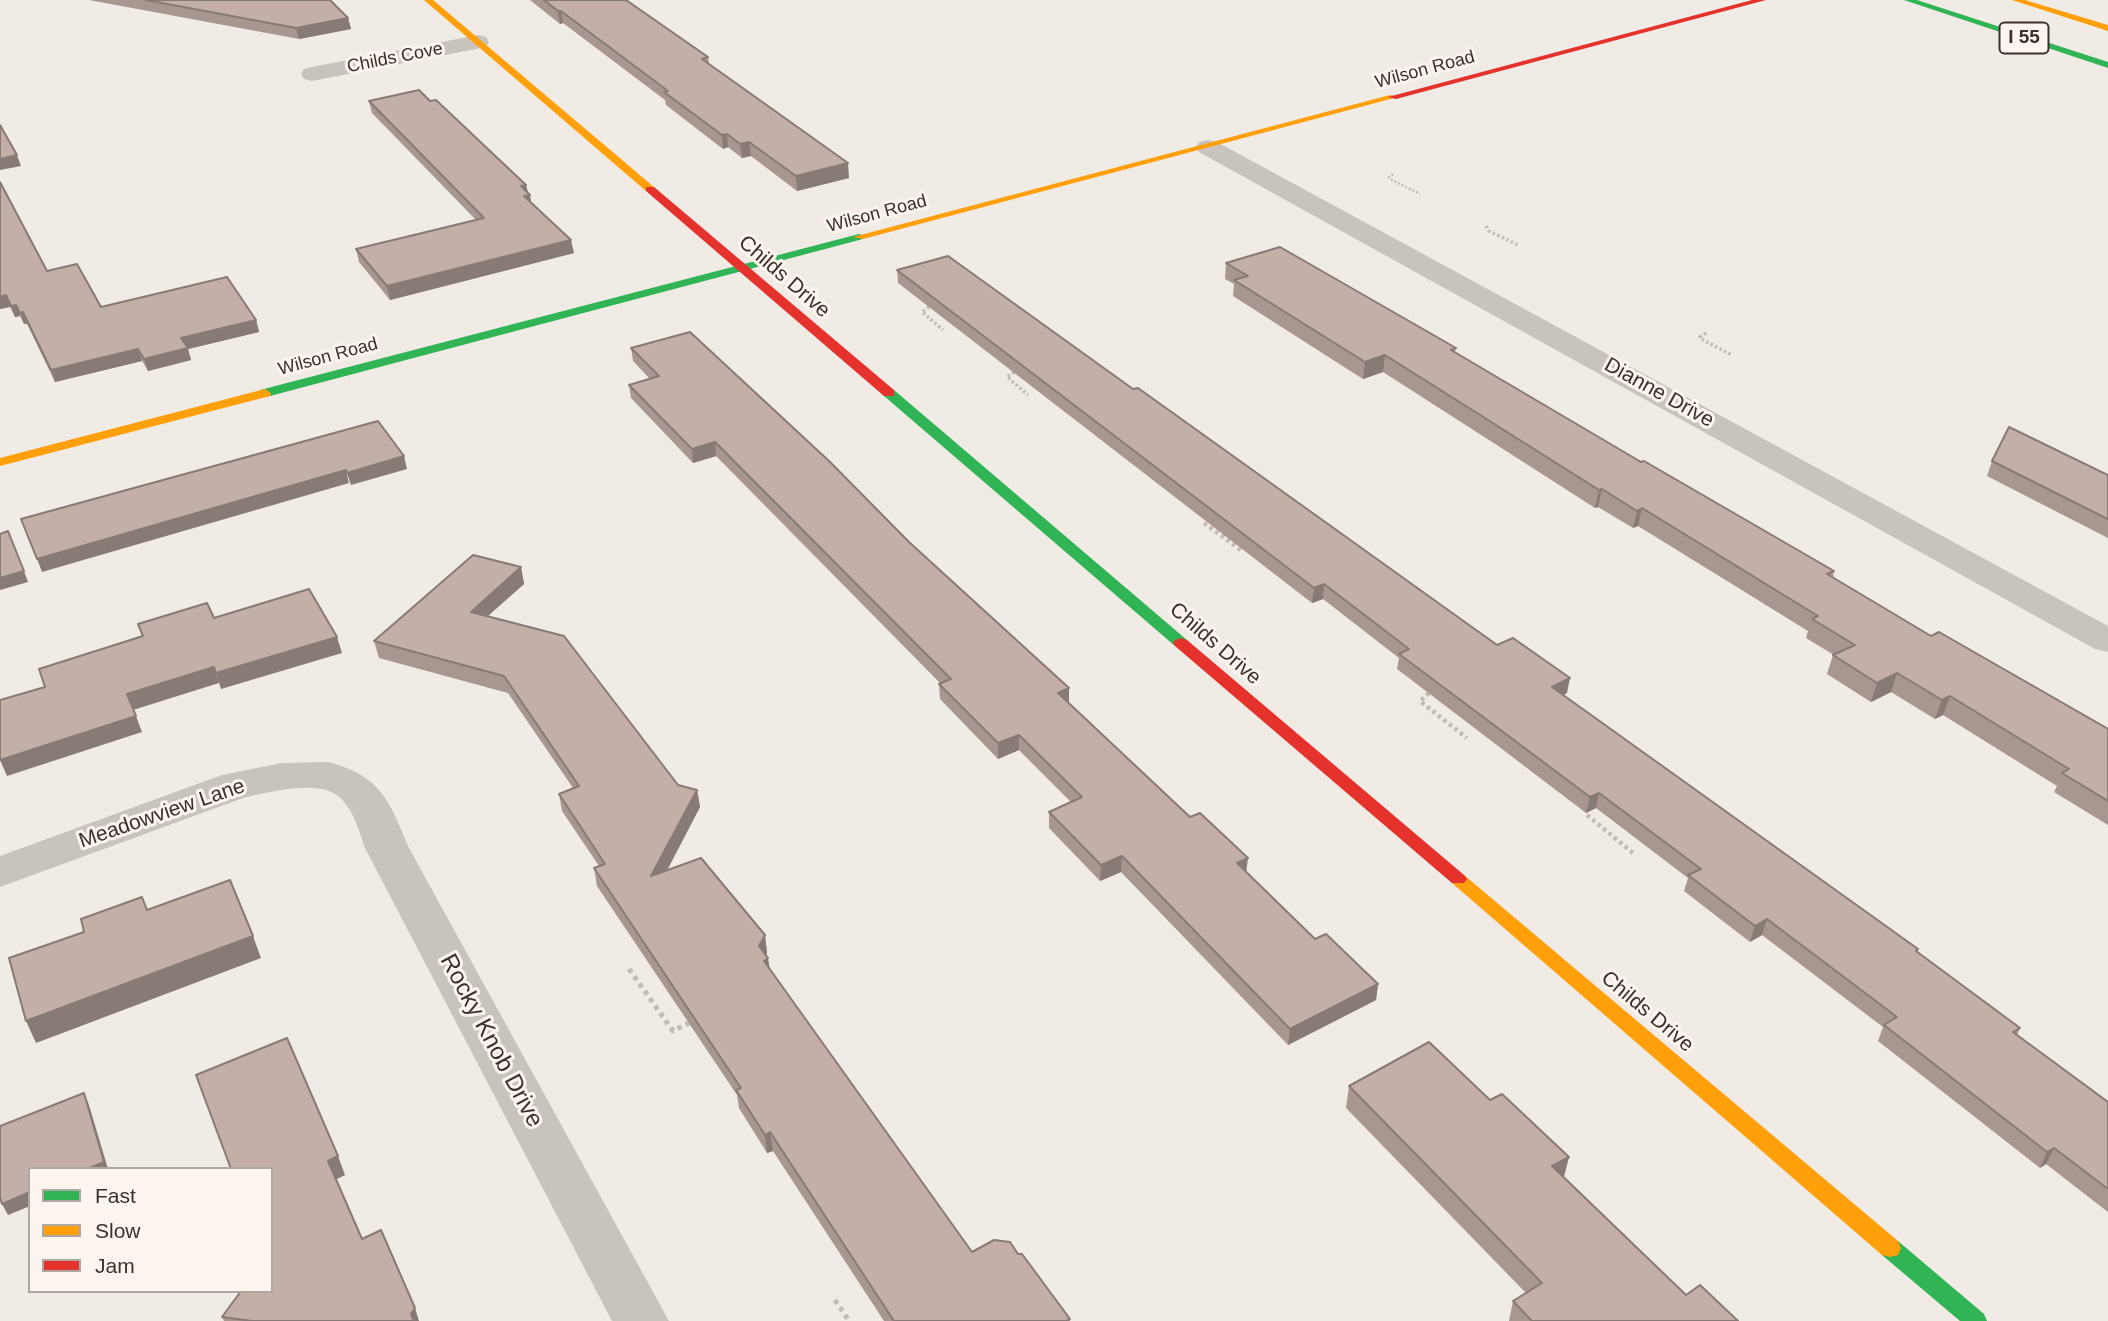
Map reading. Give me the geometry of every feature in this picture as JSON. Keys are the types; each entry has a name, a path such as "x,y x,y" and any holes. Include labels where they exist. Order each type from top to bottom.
{"main road":[{"name":"Childs Drive","path":"428,0 1976,1321"},
{"name":"Wilson Road","path":"0,462 1762,0"},
{"name":"I 55","path":"1908,0 2108,65"},
{"name":"I 55","path":"2016,0 2108,28"}],"street":[{"name":"Childs Cove","path":"312,74 478,42"},
{"name":"Dianne Drive","path":"1208,147 2108,641"},
{"name":"Meadowview Lane","path":"0,872 237,785 282,776 328,775"},
{"name":"Rocky Knob Drive","path":"328,775 353,786 372,810 387,848 641,1321"}],"path":[{"path":"1393,174 1389,177 1392,180 1420,194"},
{"path":"1486,226 1489,231 1518,246"},
{"path":"929,307 923,309 922,313 943,330"},
{"path":"1706,334 1700,337 1732,355"},
{"path":"1014,372 1006,377 1028,395"},
{"path":"1204,523 1241,550"},
{"path":"1429,693 1420,701 1467,738"},
{"path":"1587,815 1633,853"},
{"path":"629,969 673,1031 689,1023"},
{"path":"835,1300 849,1321"}],"building":[{"path":"146,0 330,0 348,18 296,28"},
{"path":"544,0 626,0 708,57 702,59 848,163 796,176 749,142 740,144 727,134 722,135 664,92 668,91"},
{"path":"419,90 430,101 436,100 526,185 521,186 530,195 524,196 571,240 387,286 356,249 484,218 369,101"},
{"path":"0,125 17,155 0,159"},
{"path":"0,182 47,271 77,264 101,307 227,277 256,320 181,338 188,348 144,359 138,349 51,370 23,312 20,313 16,305 11,306 6,295 0,297"},
{"path":"1280,247 1456,348 1451,350 1641,462 1644,461 1834,571 1827,574 1931,636 1939,632 2108,729 2108,801 2062,773 2069,769 1950,696 1942,700 1897,673 1877,683 1833,655 1855,645 1812,619 1818,616 1642,508 1637,511 1602,489 1599,490 1385,355 1365,362 1234,280 1248,276 1226,263"},
{"path":"948,256 1133,389 1138,388 1497,645 1513,638 1570,678 1552,687 1918,949 1916,951 2020,1028 2013,1032 2108,1102 2108,1189 2054,1148 2047,1152 1884,1025 1897,1017 1767,919 1755,926 1688,875 1701,869 1599,793 1590,797 1399,654 1409,649 1324,584 1314,588 897,270"},
{"path":"690,332 829,461 909,542 1069,688 1058,693 1190,817 1200,813 1248,858 1237,863 1315,939 1326,934 1378,984 1290,1029 1122,856 1101,865 1049,812 1082,797 1019,735 998,743 939,684 951,679 715,442 692,449 629,385 659,376 631,348"},
{"path":"378,421 404,456 347,473 346,470 37,559 21,519"},
{"path":"2009,427 2108,475 2108,519 1992,461"},
{"path":"8,531 24,571 0,578 0,534"},
{"path":"473,555 521,567 471,612 564,636 678,785 697,790 651,876 701,858 765,935 759,946 768,958 764,961 972,1252 994,1240 1010,1242 1070,1319 894,1321 770,1132 765,1135 736,1090 741,1088 594,868 605,864 559,794 579,786 504,676 374,641"},
{"path":"309,589 337,637 216,673 214,667 127,694 136,716 0,760 0,700 45,687 39,669 143,636 138,624 207,603 214,618"},
{"path":"230,880 253,936 26,1021 9,958 84,932 81,919 142,897 147,910"},
{"path":"287,1038 338,1156 328,1161 362,1239 381,1230 415,1308 411,1314 414,1321 252,1321 222,1317 240,1293 273,1293 273,1167 230,1167 196,1075"},
{"path":"1429,1042 1490,1100 1502,1094 1569,1157 1552,1166 1686,1295 1700,1285 1738,1321 1532,1321 1513,1301 1542,1283 1349,1086"},
{"path":"84,1093 104,1162 92,1167 28,1167 28,1193 2,1204 0,1126"}],"traffic: fast":[{"path":"1908,0 2108,65"},
{"path":"265,393 859,237"},
{"path":"889,393 1181,643"},
{"path":"1890,1248 1976,1321"}],"traffic: slow":[{"path":"428,0 650,189"},
{"path":"2016,0 2108,28"},
{"path":"859,237 1393,97"},
{"path":"0,462 265,393"},
{"path":"1458,879 1890,1248"}],"traffic: jam":[{"path":"1393,97 1762,0"},
{"path":"650,189 889,393"},
{"path":"1181,643 1458,879"}]}
